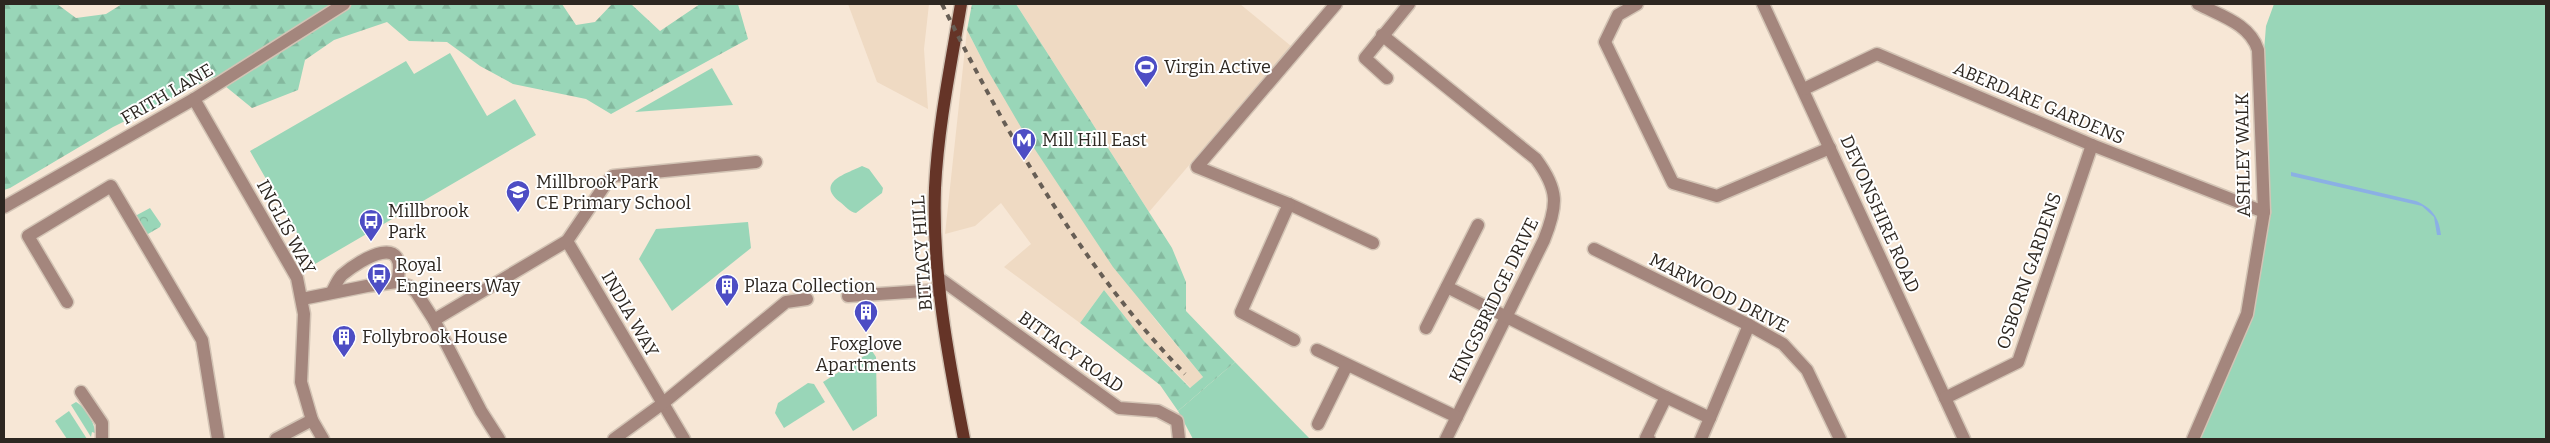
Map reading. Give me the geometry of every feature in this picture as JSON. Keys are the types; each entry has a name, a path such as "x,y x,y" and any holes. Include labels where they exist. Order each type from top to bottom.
{"main road":[{"name":"BITTACY HILL","path":"961,4 942,122 935,186 935,243 952,381 964,439"}],"street":[{"name":"FRITH LANE","path":"6,201 194,99 344,4"},
{"path":"1336,4 1196,167 1289,204 1373,243"},
{"path":"1387,78 1365,58 1409,4"},
{"path":"1637,4 1618,15 1606,42 1673,183 1717,196 1830,148"},
{"name":"DEVONSHIRE ROAD","path":"1763,4 1804,89 1964,439"},
{"name":"ASHLEY WALK","path":"2193,439 2247,314 2264,212 2258,50 2254,38 2246,28 2198,4"},
{"name":"KINGSBRIDGE DRIVE","path":"1382,35 1536,159 1550,178 1555,200 1552,220 1446,439"},
{"name":"ABERDARE GARDENS","path":"1804,89 1877,54 2092,145 2264,212"},
{"name":"INGLIS WAY","path":"194,99 281,246 297,278 302,299 304,322 301,382 312,420 323,439"},
{"name":"OSBORN GARDENS","path":"1944,398 2018,362 2092,145"},
{"path":"434,320 567,241 613,176 756,162"},
{"path":"67,302 28,236 111,186 202,340 218,439"},
{"path":"1289,204 1241,312 1294,340"},
{"path":"1426,328 1478,225"},
{"name":"INDIA WAY","path":"567,241 684,439"},
{"name":"MARWOOD DRIVE","path":"1594,250 1749,324 1783,344 1807,370 1840,439"},
{"path":"332,292 341,276 372,254 382,252 388,252 398,260 400,266 397,282"},
{"path":"302,299 332,292 397,282 416,292 434,320 499,439"},
{"path":"848,296 940,284"},
{"name":"BITTACY ROAD","path":"940,284 1119,408 1158,411 1177,421 1179,439"},
{"path":"1447,287 1505,318 1710,418"},
{"path":"614,439 662,404 786,302 807,299"},
{"path":"1701,439 1749,324"},
{"path":"1316,350 1457,417"},
{"path":"1318,424 1348,365"},
{"path":"81,392 102,423 102,439"},
{"path":"1647,439 1666,397"},
{"path":"276,439 312,420"}],"shaded area":[{"path":"848,4 929,4 924,49 928,109 877,82"},
{"path":"1016,4 1240,4 1291,46 1149,212"},
{"path":"967,30 987,69 1154,318 1203,377 1191,388 1144,341 1104,290 1080,323 1004,267 1031,244 1001,203 975,226 945,234"}],"green space":[{"path":"4,4 57,4 76,18 106,14 122,4 562,4 576,25 595,22 612,4 631,4 660,31 700,4 738,4 748,39 611,114 586,99 513,84 480,66 447,42 409,41 387,22 334,40 305,60 298,90 252,108 214,77 113,127 4,190"},
{"path":"972,4 1016,4 1172,248 1186,282 1186,311 1235,362 1178,411 1160,385 1080,323 1104,290 1144,341 1190,388 1203,377 1113,267 1026,136 967,30"},
{"path":"2274,4 2546,4 2546,439 2198,439 2247,314 2271,213 2262,76 2266,26"},
{"path":"450,53 487,116 515,99 536,135 315,264 250,151 406,61 414,74"},
{"path":"712,68 733,105 635,112"},
{"path":"862,166 869,169 883,188 882,193 856,213 840,202 833,195 831,189 832,184 841,176"},
{"path":"150,208 161,224 160,227 145,234 136,218 137,215"},
{"path":"748,222 751,248 672,311 639,259 656,229"},
{"path":"872,351 876,357 877,416 853,431 823,382"},
{"path":"1235,362 1310,439 1193,439 1178,411"},
{"path":"808,383 814,384 825,402 784,428 775,413 778,403"},
{"path":"76,402 89,415 95,429 95,433 92,432 91,437 71,405"},
{"path":"69,411 87,439 67,439 55,421"}],"water":[{"path":"2291,172 2416,201 2434,214 2441,235 2437,235 2434,217 2422,206 2291,176"}],"railway":[{"path":"942,4 1021,151 1080,245 1113,290 1185,374"}],"place":[{"name":"Virgin Active","path":"1146,88"},
{"name":"Mill Hill East","path":"1024,161"},
{"name":"Millbrook Park CE Primary School","path":"518,213"},
{"name":"Millbrook Park","path":"371,242"},
{"name":"Royal Engineers Way","path":"379,296"},
{"name":"Plaza Collection","path":"727,307"},
{"name":"Foxglove Apartments","path":"866,333"},
{"name":"Follybrook House","path":"344,358"}]}
